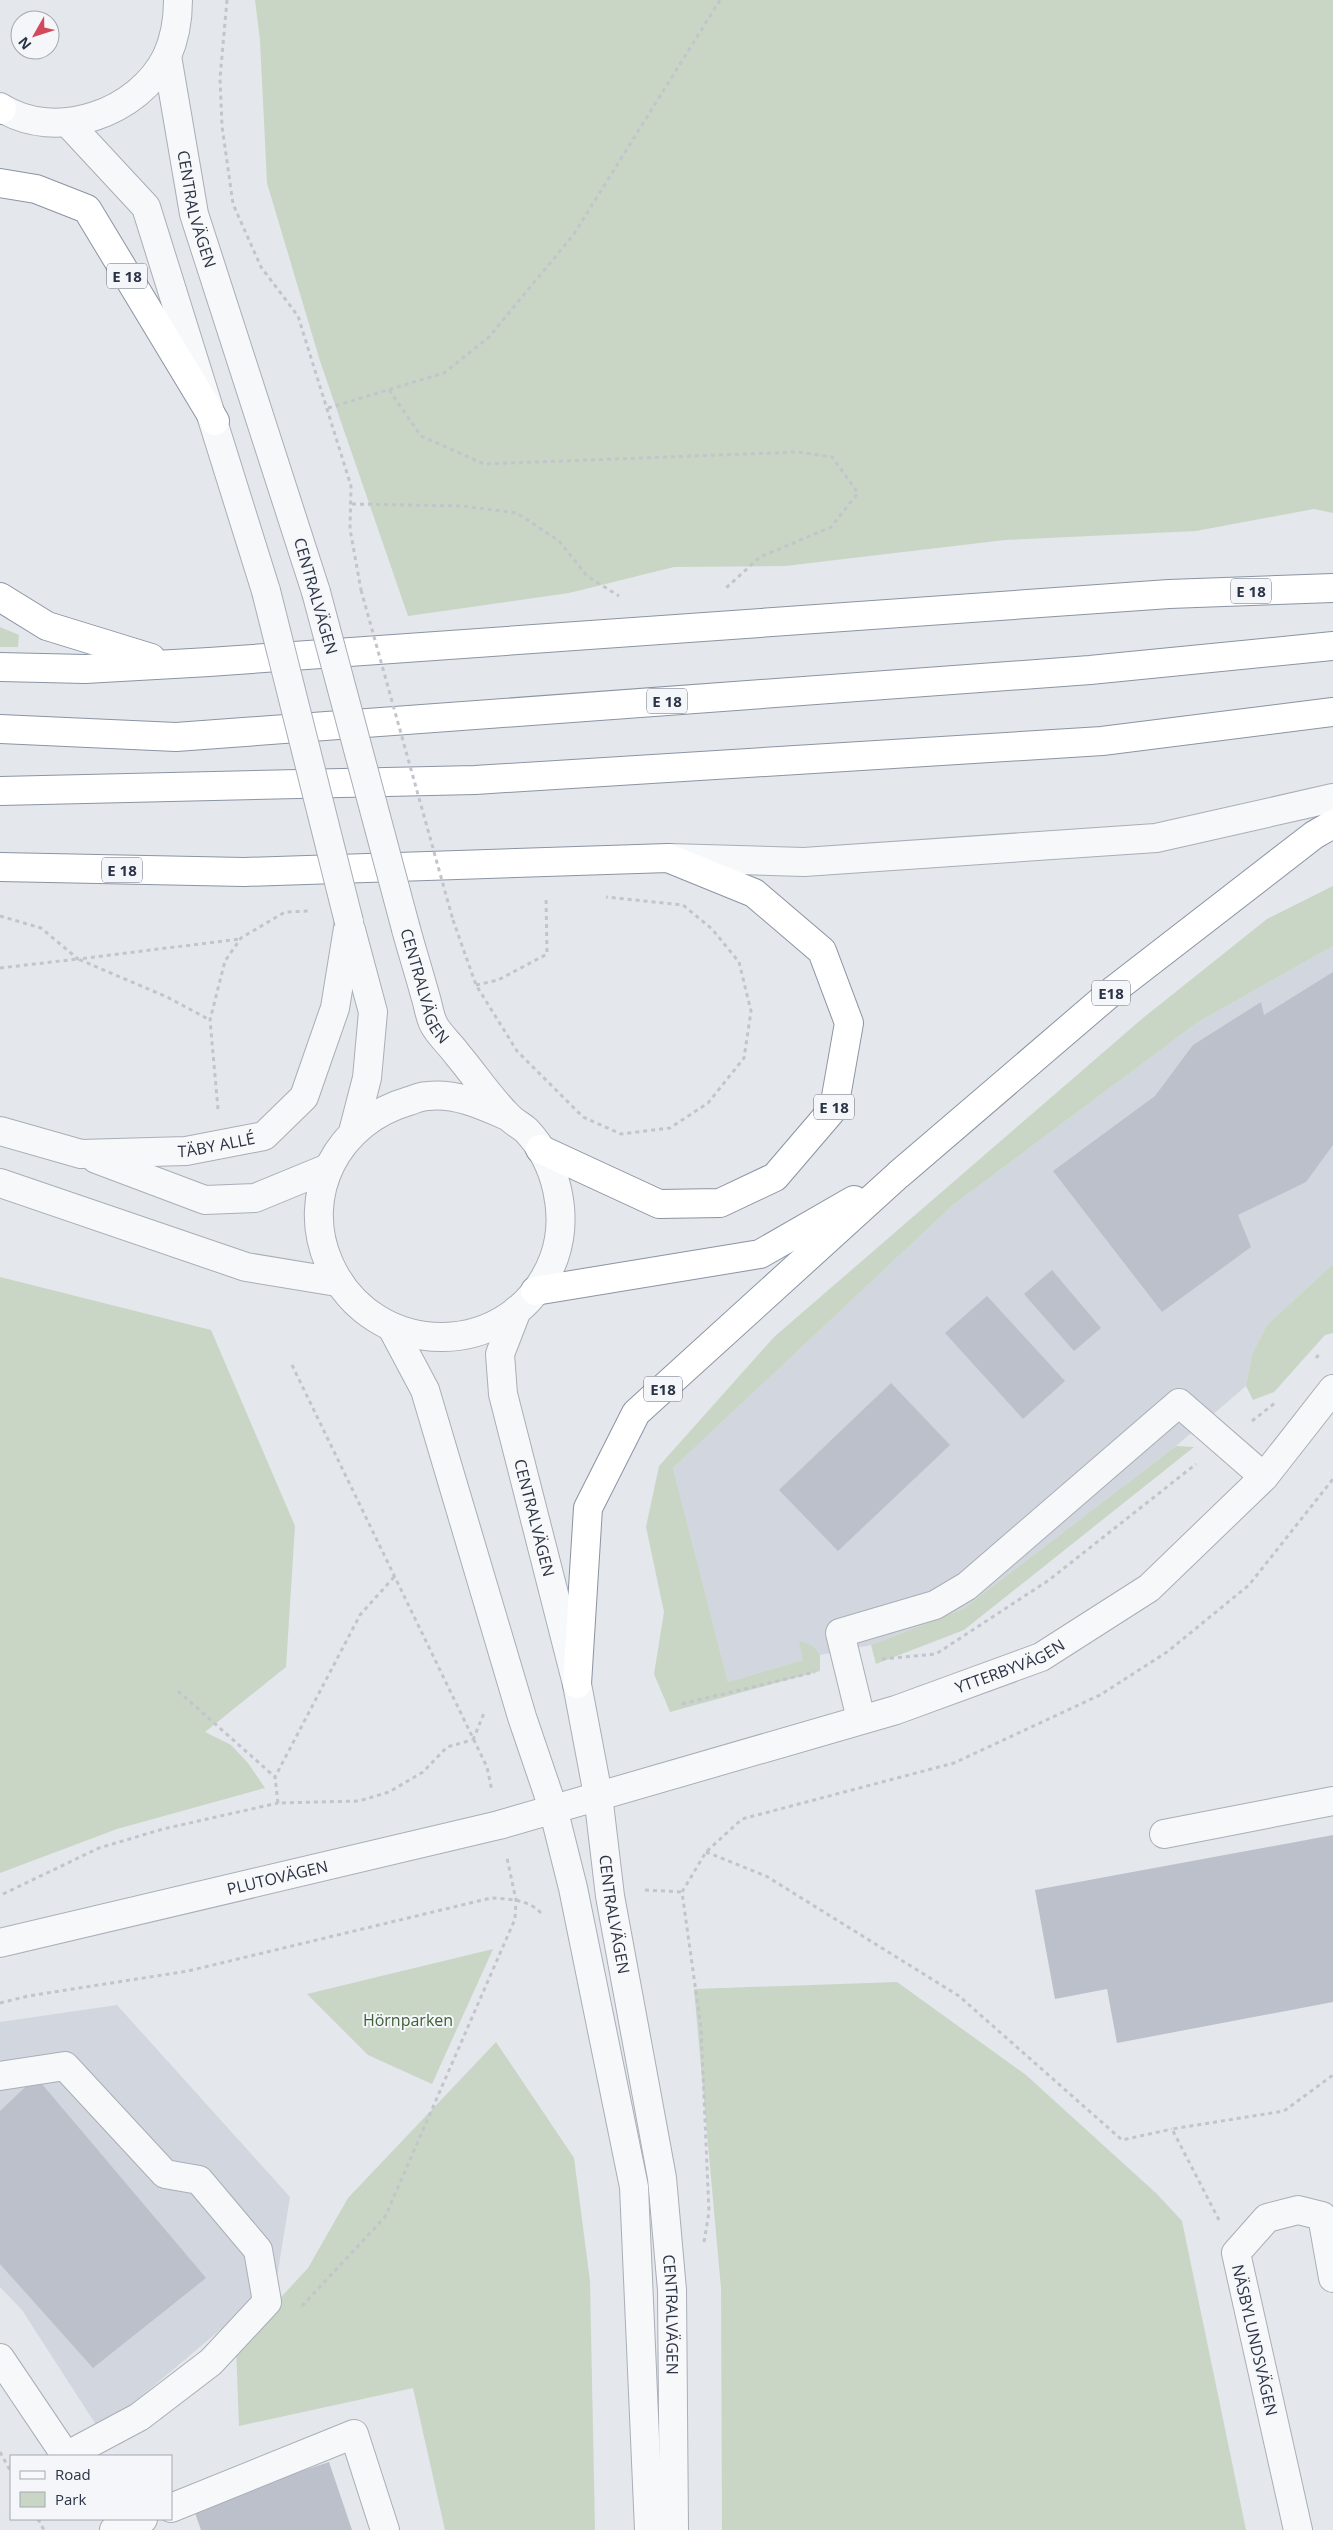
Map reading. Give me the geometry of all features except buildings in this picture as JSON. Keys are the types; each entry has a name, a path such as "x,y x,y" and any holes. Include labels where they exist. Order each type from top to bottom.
{"highway":[{"name":"E 18","path":"0,183 36,189 87,209 215,421"},
{"name":"E 18","path":"0,597 47,626 167,663 219,661 1168,594 1333,588"},
{"name":"E 18","path":"0,729 176,737 1090,670 1333,646"},
{"path":"0,668 84,669 167,663"},
{"path":"0,792 475,780 1102,741 1333,712"},
{"name":"E18","path":"577,1684 588,1508 636,1413 898,1175 1115,989 1307,841 1333,824"},
{"name":"E 18","path":"0,867 244,872 668,858 754,893 822,951 849,1023 834,1108 775,1177 720,1203 659,1204 540,1148"},
{"name":"E18","path":"526,1301 760,1254 898,1175"}],"street":[{"name":"CENTRALVÄGEN","path":"1,108 34,120 68,122 108,112 142,90 167,56 178,23 178,0"},
{"name":"CENTRALVÄGEN","path":"167,56 194,214 316,592 406,929 434,1024 507,1116"},
{"name":"CENTRALVÄGEN","path":"68,122 146,207 179,317 215,421 266,591 373,1012 367,1078 353,1132"},
{"path":"668,858 804,862 1156,838 1333,798"},
{"name":"TÄBY ALLÉ","path":"81,1154 186,1151 264,1136 304,1097 335,1008 349,922"},
{"name":"CENTRALVÄGEN","path":"526,1301 489,1328 457,1337 424,1337 392,1328 361,1309 337,1282 322,1246 319,1206 328,1168 339,1149 353,1132 387,1107 427,1096 469,1099 507,1116 526,1130 540,1148 557,1183 561,1221 554,1258 526,1301 500,1354 503,1394 577,1684 598,1796 607,1877 662,2178 672,2290 674,2530"},
{"name":"TÄBY ALLÉ","path":"0,1131 81,1154 206,1200 255,1198 328,1168"},
{"path":"0,1183 246,1266 337,1282"},
{"name":"CENTRALVÄGEN","path":"392,1328 424,1390 522,1717 553,1808 573,1888 634,2187 649,2530"},
{"name":"YTTERBYVÄGEN","path":"598,1796 896,1710 1041,1657 1149,1588 1264,1477 1333,1389"},
{"path":"861,1720 840,1633 935,1605 967,1586 1179,1403 1264,1477"},
{"name":"PLUTOVÄGEN","path":"0,1944 490,1827 598,1796"},
{"path":"1164,1834 1333,1801"},
{"path":"0,2076 65,2066 165,2174 199,2180 258,2250 266,2294 267,2302 211,2362 139,2417 68,2455"},
{"name":"NÄSBYLUNDSVÄGEN","path":"1298,2530 1236,2253 1267,2218 1298,2210 1322,2216 1333,2278"},
{"path":"0,2358 65,2455"},
{"path":"172,2508 354,2434 385,2530"},
{"path":"114,2530 140,2520"}],"path":[{"path":"227,0 220,78 222,126 233,204 261,267 298,316 328,408 351,486 350,528 361,590 453,920 476,985 517,1051 583,1117 621,1134 670,1128 708,1103 744,1058 751,1012 739,962 712,929 683,905 600,896"},
{"path":"328,408 444,373 489,337 574,234 720,0"},
{"path":"389,390 421,436 484,464 798,452 832,457 858,493 831,527 760,557 726,588"},
{"path":"352,504 463,506 517,513 559,541 587,576 616,596 626,596"},
{"path":"536,896 555,896"},
{"path":"476,985 498,980 547,954 546,896"},
{"path":"440,902 449,902"},
{"path":"0,968 241,938 285,912 314,910"},
{"path":"0,916 41,928 78,959 167,997 210,1020"},
{"path":"218,1109 210,1020 225,961 241,938"},
{"path":"3,1894 98,1848 233,1812 278,1803 359,1801 389,1792 423,1772 447,1747 472,1740 292,1365"},
{"path":"278,1803 275,1778 360,1615 394,1577"},
{"path":"178,1690 275,1778"},
{"path":"232,1817 233,1812"},
{"path":"704,2248 709,2212 701,2028 682,1892 706,1852 766,1876 959,1996 1122,2140 1172,2129 1284,2111 1333,2075"},
{"path":"0,2002 188,1970 490,1898 516,1900 535,1907 546,1917"},
{"path":"298,2310 386,2217 515,1919 516,1900"},
{"path":"1172,2129 1236,2253"},
{"path":"0,2452 10,2470"}],"shaded area":[{"path":"1333,946 1333,1264 1267,1325 1252,1354 1246,1386 1176,1446 963,1609 871,1645 820,1655 728,1682 673,1468 953,1205 1198,1022"},
{"path":"117,2005 290,2197 276,2283 100,2431 22,2310 0,2287 0,2022"}],"green space":[{"path":"255,0 1333,0 1333,513 1314,509 1196,531 1005,540 785,566 674,567 569,593 408,616 320,361 267,183 260,40"},
{"path":"0,627 19,635 18,647 0,647"},
{"path":"1333,886 1333,946 1198,1022 953,1205 673,1468 728,1682 803,1660 799,1641 813,1646 820,1655 820,1671 670,1712 654,1674 664,1612 646,1527 659,1466 774,1337 1143,1018 1267,919"},
{"path":"1333,1264 1333,1333 1325,1335 1274,1392 1253,1400 1246,1386 1252,1354 1267,1325"},
{"path":"0,1277 211,1330 295,1526 286,1667 205,1732 231,1745 248,1763 265,1788 117,1829 0,1873"},
{"path":"1176,1446 1194,1447 964,1630 876,1664 871,1645 963,1609"},
{"name":"Hörnparken","path":"493,1949 432,2084 368,2055 307,1994"},
{"path":"897,1982 1026,2075 1157,2194 1182,2221 1246,2530 722,2530 721,2288 694,1989"},
{"path":"496,2042 574,2158 590,2281 595,2530 445,2530 413,2388 239,2426 236,2346 308,2268 348,2198"}]}
